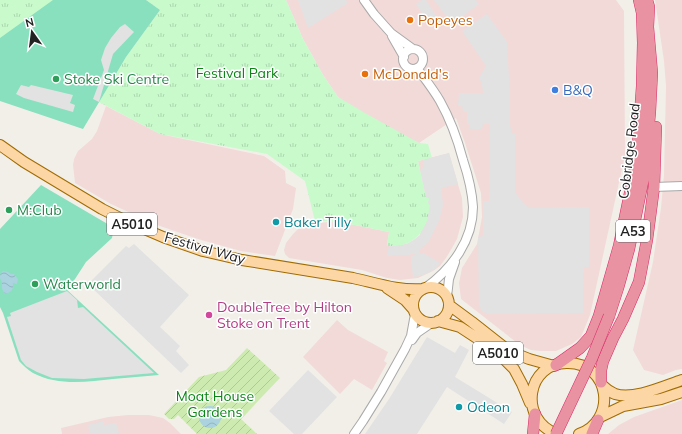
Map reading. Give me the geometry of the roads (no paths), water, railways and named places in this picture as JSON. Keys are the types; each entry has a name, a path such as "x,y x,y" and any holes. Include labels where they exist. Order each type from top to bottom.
{"highway":[{"path":"639,0 642,13 648,27"},
{"name":"Cobridge Road","path":"556,434 590,364 609,316 629,249 644,176 650,112 652,73 648,27 649,7 647,0"},
{"path":"555,365 580,348 590,336 599,316 619,246 637,159 642,86 642,13"},
{"path":"601,384 601,370 603,361 639,282 647,240 654,187 656,118 652,73"},
{"path":"532,434 534,412"},
{"path":"592,434 599,418"}],"main road":[{"name":"Festival Way","path":"0,145 24,162 102,209 163,237 203,251 242,260 370,281 384,286 406,289 424,288"},
{"name":"Festival Way","path":"384,286 405,300 414,311"},
{"name":"A5010","path":"424,288 433,287 442,290 448,301 509,351 529,359 555,365"},
{"path":"414,311 413,301 415,295 424,288"},
{"path":"436,322 444,317 447,312 448,301"},
{"name":"A5010","path":"414,311 422,320 426,322 436,322 460,327 489,346 501,356 514,369 534,412"},
{"path":"556,434 538,421 531,399 535,384 543,372 555,365 570,363 584,366 593,372 601,384 609,391 616,394 631,396 682,380"},
{"path":"579,434 591,428 599,418 604,402 601,384"},
{"path":"599,418 623,406 661,399 682,392"}],"street":[{"path":"364,0 391,33 412,49 420,52 423,57 422,64 417,68 408,68 405,65 404,57 391,33"},
{"path":"404,57 408,50 412,49"},
{"path":"417,68 444,108 458,144 469,179 472,220 468,235 456,258 449,279 448,301"},
{"path":"654,187 682,186"},
{"path":"424,288 433,282 456,258"},
{"path":"354,434 378,398 405,349 411,336 414,311"},
{"path":"405,349 417,333 436,322"}],"water":[{"path":"3,271 14,274 18,279 17,284 13,283 12,289 8,293 4,293 2,288 0,275"},
{"path":"210,406 218,409 221,417 218,425 210,428 202,425 199,417 202,409"}],"place":[{"name":"Popeyes","path":"410,20"},
{"name":"McDonald's","path":"365,74"},
{"name":"Stoke Ski Centre","path":"56,79"},
{"name":"B&Q","path":"555,90"},
{"name":"M:Club","path":"9,210"},
{"name":"Baker Tilly","path":"276,222"},
{"name":"Waterworld","path":"35,284"},
{"name":"DoubleTree by Hilton Stoke on Trent","path":"209,315"},
{"name":"Odeon","path":"459,407"}],"park label":[{"name":"Festival Park","path":"237,73"},
{"name":"Moat House Gardens","path":"215,404"}]}
